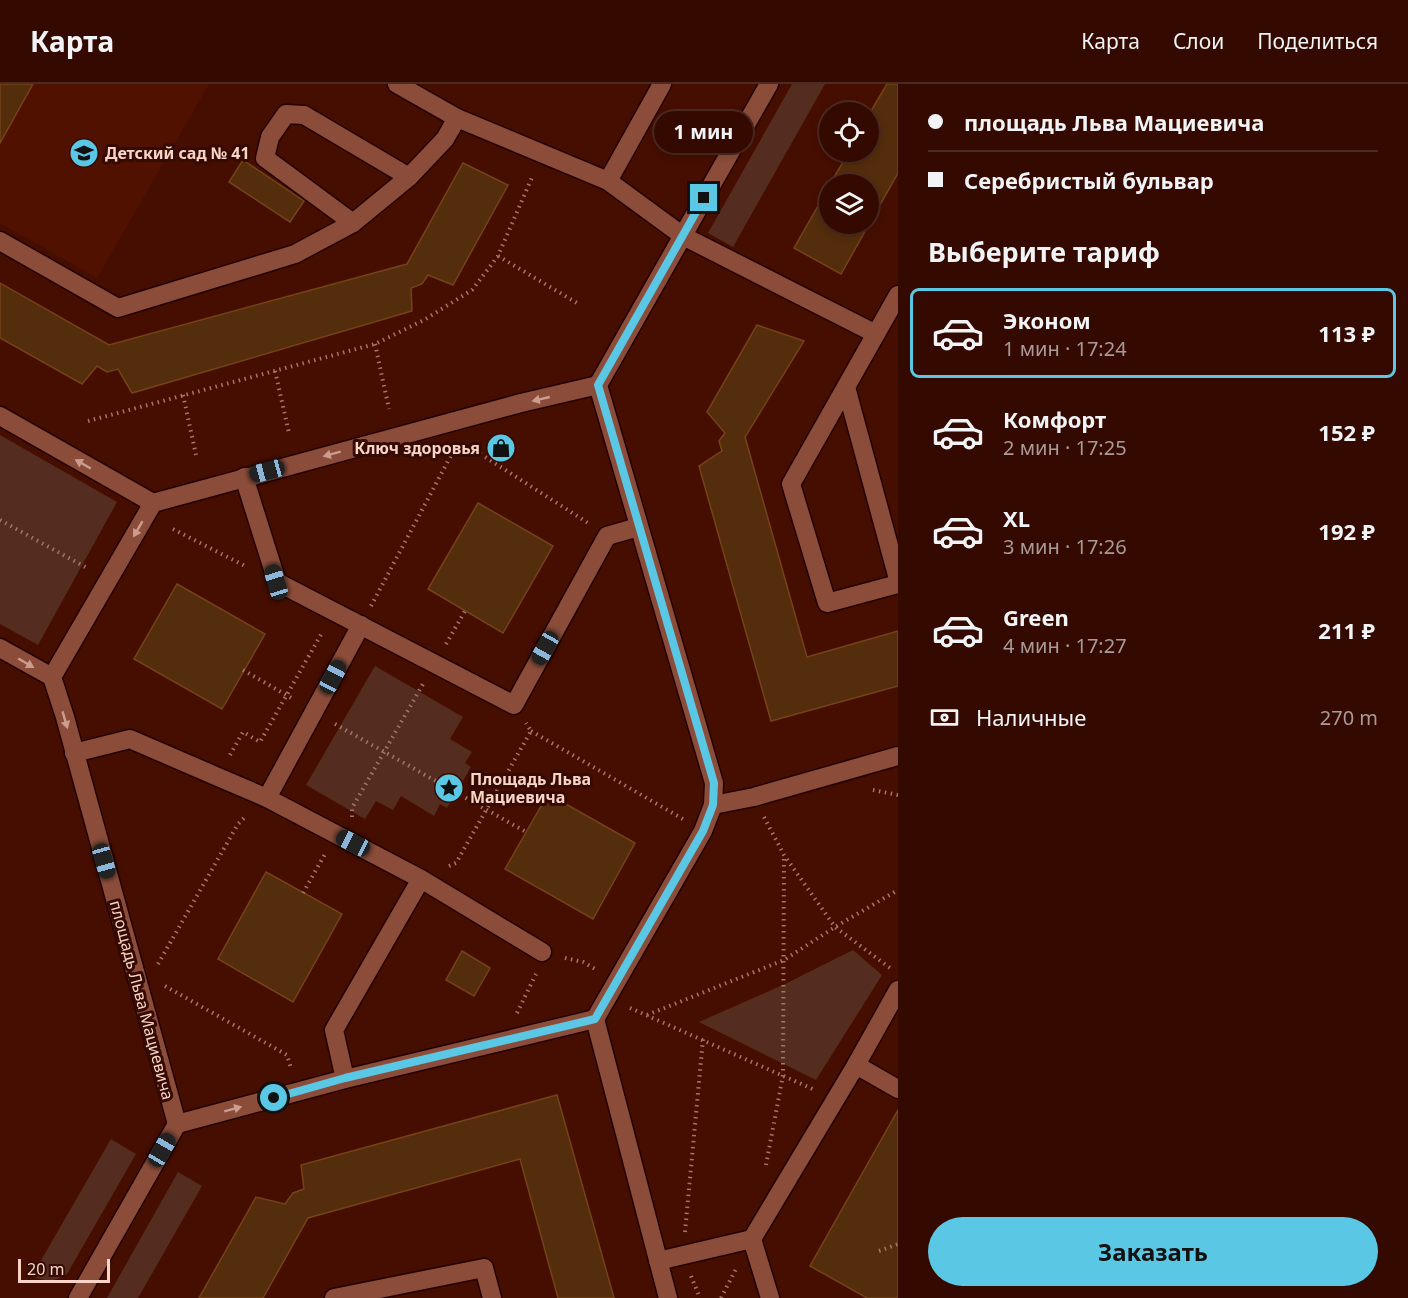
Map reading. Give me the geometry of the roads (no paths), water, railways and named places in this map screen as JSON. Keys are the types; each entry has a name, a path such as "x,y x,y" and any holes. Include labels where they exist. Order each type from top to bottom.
{"street":[{"path":"397,84 457,118 608,181 682,236 876,334"},
{"path":"608,181 662,84"},
{"path":"668,1298 595,1019 703,831 713,805 714,783 598,385 769,84"},
{"path":"353,224 265,158 270,137 286,114 304,115 409,177"},
{"path":"0,241 118,308 296,254 353,224 409,177 445,139 457,118"},
{"path":"898,295 791,484 827,603 898,584"},
{"path":"0,648 52,678 153,503 521,403 598,385"},
{"path":"846,387 898,579"},
{"path":"0,416 153,503"},
{"path":"244,477 276,582 514,705 608,536 638,527"},
{"path":"267,798 361,625"},
{"name":"площадь Льва Мациевича","path":"52,678 177,1124"},
{"path":"74,753 130,740 267,798 421,879 541,958"},
{"path":"713,805 754,797 898,756"},
{"path":"345,1078 334,1030 421,879"},
{"path":"658,1261 752,1239 898,990"},
{"path":"78,1298 177,1124 345,1078 595,1019"},
{"path":"856,1065 898,1089"},
{"path":"752,1239 770,1298"},
{"path":"334,1298 484,1268 492,1298"}],"place":[{"name":"Детский сад № 41","path":"84,153"},
{"name":"Ключ здоровья","path":"501,448"},
{"name":"Площадь Льва Мациевича","path":"449,788"}]}
